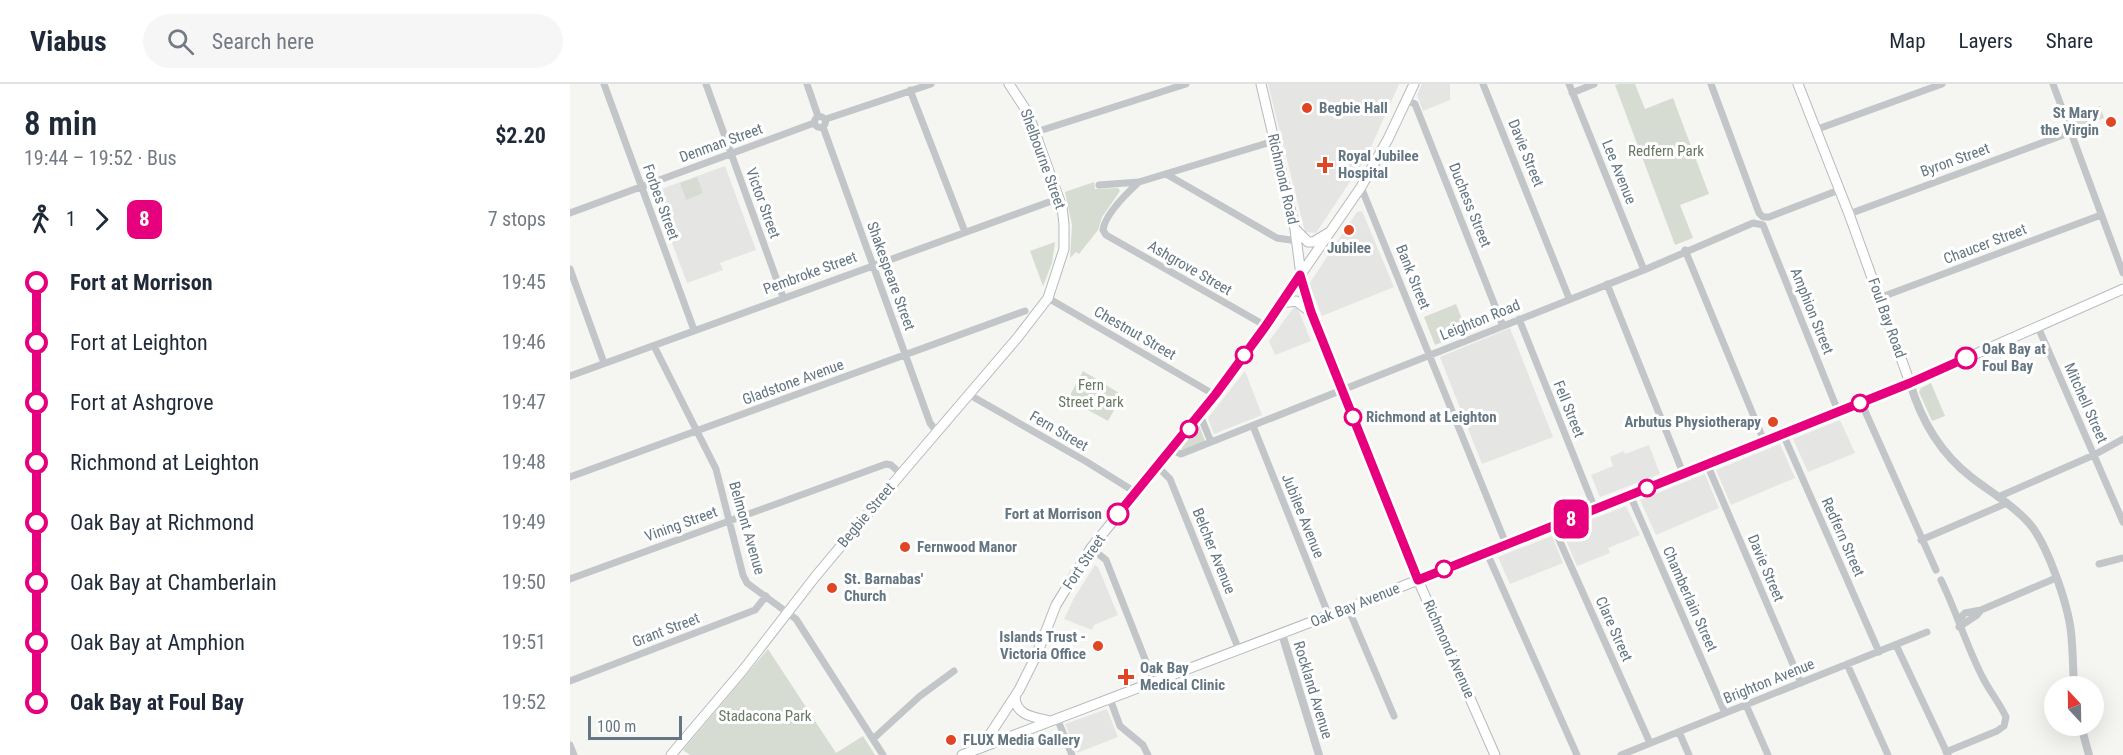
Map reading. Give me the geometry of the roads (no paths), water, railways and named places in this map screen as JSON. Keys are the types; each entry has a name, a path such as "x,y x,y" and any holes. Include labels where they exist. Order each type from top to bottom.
{"main road":[{"name":"Shelbourne Street","path":"1009,84 1018,96 1036,132 1060,198 1064,224 1064,249 1057,274"},
{"name":"Richmond Road","path":"1261,84 1295,229 1300,275"},
{"name":"Fort Street","path":"979,751 1015,697 1037,654 1056,605 1091,548 1200,416 1332,231 1361,188 1388,139 1413,84"},
{"name":"Foul Bay Road","path":"1798,84 1849,214 1910,383"},
{"path":"1295,229 1308,242 1313,242 1332,231"},
{"name":"Begbie Street","path":"671,755 743,670 901,474 1018,337 1048,298 1057,274"},
{"name":"Richmond Avenue","path":"1300,275 1311,312 1418,580 1495,755"},
{"name":"Oak Bay Avenue","path":"962,755 979,751 1053,720 1329,616 1487,553 1910,383 2123,289"},
{"path":"1282,303 1296,302 1311,312"},
{"path":"1015,697 1015,703 1023,713 1053,720"}],"street":[{"name":"Forbes Street","path":"604,84 694,330"},
{"name":"Victor Street","path":"706,84 783,297"},
{"path":"807,84 820,119"},
{"path":"899,84 902,92"},
{"name":"Denman Street","path":"570,213 732,155 820,119 932,84"},
{"path":"1036,132 1186,84"},
{"name":"Davie Street","path":"1484,84 1569,298"},
{"name":"Lee Avenue","path":"1569,84 1644,270"},
{"path":"1572,93 1594,84"},
{"name":"Amphion Street","path":"1712,84 1761,220 1838,411"},
{"path":"1815,130 1942,84"},
{"path":"2053,84 2123,273"},
{"path":"910,90 965,232"},
{"name":"Duchess Street","path":"1406,100 1415,104 1503,326"},
{"name":"Shakespeare Street","path":"820,119 826,124 823,128 930,423 937,432"},
{"name":"Byron Street","path":"1849,214 2071,132"},
{"path":"1098,185 1139,182 1274,141"},
{"path":"1166,174 1277,238 1297,242"},
{"name":"Ashgrove Street","path":"1139,182 1118,204 1104,224 1103,230 1106,235 1266,326"},
{"name":"Bank Street","path":"1361,188 1506,544"},
{"name":"Leighton Road","path":"1172,450 1181,454 1253,426 1644,270 1685,250 1839,190"},
{"name":"Pembroke Street","path":"570,376 1060,198"},
{"name":"Chaucer Street","path":"1879,298 2101,214"},
{"path":"1685,250 1764,441"},
{"path":"570,269 604,363"},
{"path":"1607,284 1683,474"},
{"name":"Chestnut Street","path":"1048,298 1208,391"},
{"name":"Gladstone Avenue","path":"570,477 1025,311"},
{"name":"Fell Street","path":"1519,319 1595,509"},
{"name":"Mitchell Street","path":"2038,327 2123,522"},
{"name":"Belmont Avenue","path":"654,346 716,469 747,583 796,619 884,755"},
{"name":"Foul Bay Road","path":"1910,383 1924,420 1944,451 1957,466 2030,523 2044,547 2056,578 2071,631 2073,676"},
{"name":"Fern Street","path":"968,394 1135,492"},
{"path":"1861,402 1936,570"},
{"path":"1200,416 1211,442"},
{"name":"Jubilee Avenue","path":"1253,426 1329,616"},
{"name":"Redfern Street","path":"1783,434 1879,652"},
{"path":"1998,497 2094,455 2123,439"},
{"name":"Vining Street","path":"570,579 885,464 891,465 901,474"},
{"name":"Davie Street","path":"1707,464 1801,683"},
{"name":"Belcher Avenue","path":"1158,467 1170,479 1239,650"},
{"name":"Chamberlain Street","path":"1630,495 1725,713"},
{"path":"1921,540 2007,503"},
{"name":"Clare Street","path":"1554,526 1650,743"},
{"path":"1091,548 1106,560 1154,682"},
{"path":"1487,553 1577,755"},
{"path":"2099,564 2123,558"},
{"path":"1959,627 1981,610 2056,578"},
{"path":"1896,645 1947,753 2004,726 2006,717 1984,681 1959,627 1957,615 1941,580"},
{"name":"Grant Street","path":"570,681 755,610 766,596"},
{"path":"1348,608 1394,716"},
{"name":"Brighton Avenue","path":"1621,755 1927,632"},
{"name":"Rockland Avenue","path":"1281,634 1319,755"},
{"path":"1847,664 1888,755"},
{"path":"874,738 920,696 954,671"},
{"path":"1110,699 1120,726 1143,745 1148,755"},
{"path":"1746,705 1768,755"},
{"path":"1053,720 1071,755"},
{"path":"1679,732 1689,755"},
{"path":"2084,736 2089,755"},
{"path":"570,745 574,755"}],"place":[{"name":"Begbie Hall","path":"1307,108"},
{"name":"St Mary the Virgin","path":"2111,122"},
{"name":"Royal Jubilee Hospital","path":"1325,165"},
{"name":"Jubilee","path":"1349,230"},
{"name":"Oak Bay at Foul Bay","path":"1966,358"},
{"name":"Richmond at Leighton","path":"1353,417"},
{"name":"Arbutus Physiotherapy","path":"1773,422"},
{"name":"Fort at Morrison","path":"1118,514"},
{"name":"Fernwood Manor","path":"905,547"},
{"name":"St. Barnabas' Church","path":"832,588"},
{"name":"Islands Trust - Victoria Office","path":"1098,646"},
{"name":"Oak Bay Medical Clinic","path":"1126,677"},
{"name":"FLUX Media Gallery","path":"951,740"}],"park label":[{"name":"Redfern Park","path":"1666,151"},
{"name":"Fern Street Park","path":"1091,394"},
{"name":"Stadacona Park","path":"765,716"}]}
